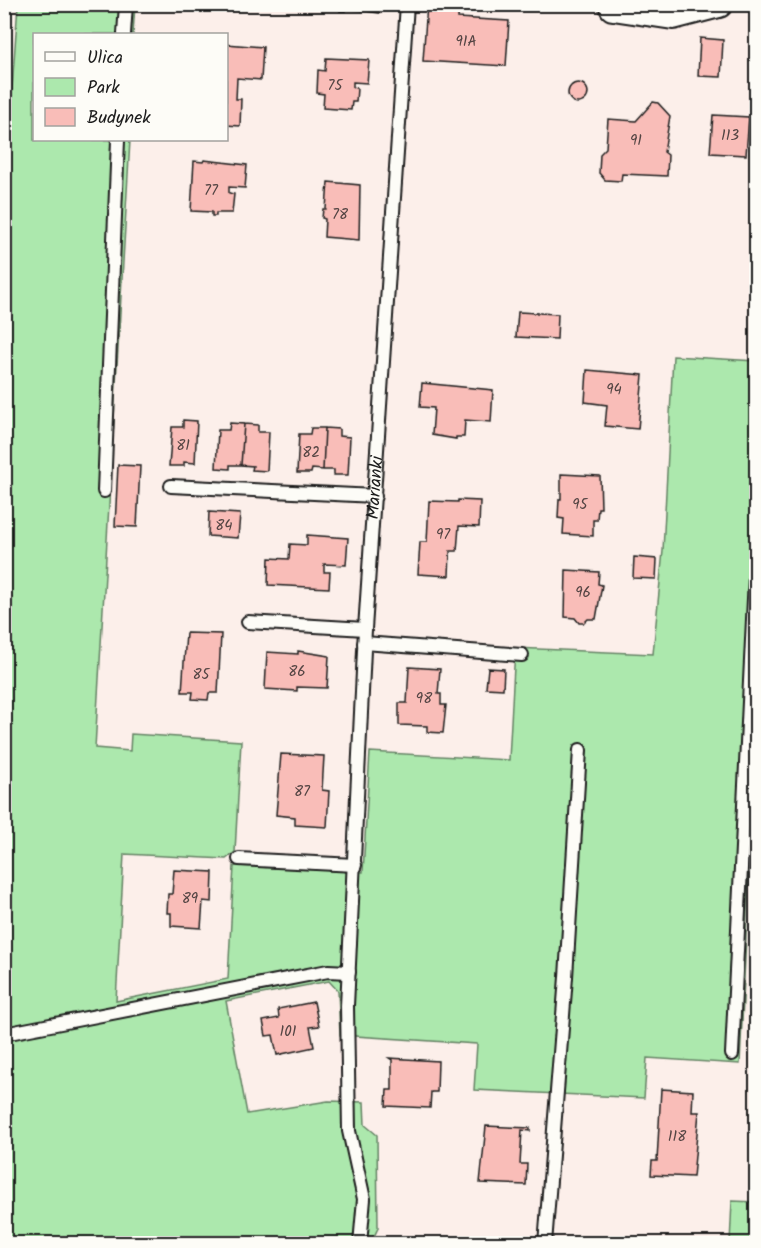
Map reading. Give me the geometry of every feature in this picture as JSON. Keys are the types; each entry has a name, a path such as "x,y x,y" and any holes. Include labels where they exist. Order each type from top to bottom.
{"street":[{"path":"610,6 673,15 719,4"}],"lane":[{"path":"124,33 126,4"},
{"name":"Marianki","path":"360,1244 364,1199 351,1146 348,1111 349,972 364,643 407,4"},
{"path":"104,491 118,141"},
{"path":"171,486 375,496"},
{"path":"732,1054 756,556"},
{"path":"248,622 365,629"},
{"path":"364,643 522,655"},
{"path":"545,1244 566,977 580,750"},
{"path":"239,859 355,865"},
{"path":"4,1034 328,971 349,972"}],"green space":[{"path":"18,5 135,5 133,33 33,33 33,141 130,141 95,748 130,751 131,734 241,741 235,852 226,859 124,854 116,1001 228,979 234,866 363,872 370,752 509,760 515,648 653,654 663,551 673,356 756,361 756,828 751,829 740,1064 647,1058 644,1098 474,1090 477,1044 340,1035 338,991 329,981 226,1001 247,1114 328,1101 364,1102 365,1125 377,1135 378,1228 371,1243 5,1244 4,200"},
{"path":"732,1201 756,1202 756,1243 730,1243"}],"building":[{"path":"343,4 379,4 380,13 345,8 345,11 340,11"},
{"path":"427,4 459,4 458,18 509,21 506,66 423,61"},
{"path":"700,38 723,40 721,77 698,76"},
{"path":"228,44 263,47 261,80 237,78 236,99 241,99 240,126 228,125"},
{"path":"326,58 369,60 367,83 353,82 353,87 357,88 356,102 352,102 351,110 323,108 324,94 317,93 318,70 325,71"},
{"path":"578,83 585,86 588,93 585,100 578,103 571,100 568,93 571,86"},
{"path":"653,102 658,103 670,116 664,152 668,155 667,176 622,174 621,181 605,180 599,173 600,154 606,148 608,119 636,121"},
{"path":"713,115 749,117 746,155 710,153"},
{"path":"204,160 247,165 245,188 229,187 229,193 234,194 232,213 216,213 216,216 212,216 212,212 191,211 194,161 203,162"},
{"path":"328,182 360,185 359,240 324,237 325,219 322,218 323,209 326,209"},
{"path":"518,312 558,314 557,339 516,337"},
{"path":"587,370 643,375 638,429 605,426 607,405 585,402"},
{"path":"422,383 493,390 491,422 465,420 464,437 456,437 456,439 432,435 434,408 420,407"},
{"path":"183,420 197,421 195,463 184,462 184,466 169,466 172,427 183,427"},
{"path":"230,423 244,424 241,465 230,465 230,469 216,468 218,430 229,430"},
{"path":"244,424 258,425 258,432 269,432 267,471 252,470 253,466 241,465"},
{"path":"311,428 325,428 323,470 312,469 311,473 297,473 299,434 310,434"},
{"path":"325,428 339,429 339,436 350,437 348,475 334,475 334,470 323,470"},
{"path":"118,465 140,466 137,527 115,526"},
{"path":"561,474 600,476 601,508 598,508 597,520 593,520 593,536 563,534 564,519 558,518"},
{"path":"458,500 480,501 479,527 459,526 457,551 450,551 449,576 418,574 420,542 427,542 429,501 458,502"},
{"path":"209,512 240,514 238,538 208,536"},
{"path":"307,535 348,538 346,565 324,564 324,572 330,572 329,588 268,585 269,558 289,559 290,544 307,545"},
{"path":"634,557 657,559 656,579 633,578"},
{"path":"566,570 599,572 598,584 602,585 596,619 588,619 584,623 579,623 575,618 565,617"},
{"path":"186,633 221,634 218,693 209,693 208,700 192,699 193,692 182,692"},
{"path":"298,651 329,656 327,688 297,687 297,691 265,689 267,652 298,654"},
{"path":"409,667 440,669 438,694 441,694 441,705 446,705 443,733 427,732 427,726 399,725 399,703 407,703"},
{"path":"488,668 504,669 503,689 486,688"},
{"path":"281,754 324,756 322,790 329,791 327,827 295,825 295,817 276,815"},
{"path":"174,870 213,872 212,902 203,901 201,928 171,926 171,913 167,913 168,894 172,894"},
{"path":"314,1002 319,1026 310,1027 314,1047 277,1055 273,1035 266,1036 263,1021 279,1018 278,1009"},
{"path":"389,1058 438,1061 437,1092 431,1092 430,1108 386,1106 387,1090 392,1090 392,1060"},
{"path":"661,1089 693,1091 692,1112 699,1112 693,1177 651,1175 652,1161 657,1161"},
{"path":"486,1126 530,1128 530,1131 522,1130 520,1164 527,1164 526,1185 480,1183"},
{"path":"479,1235 518,1237 518,1244 479,1244"}]}
